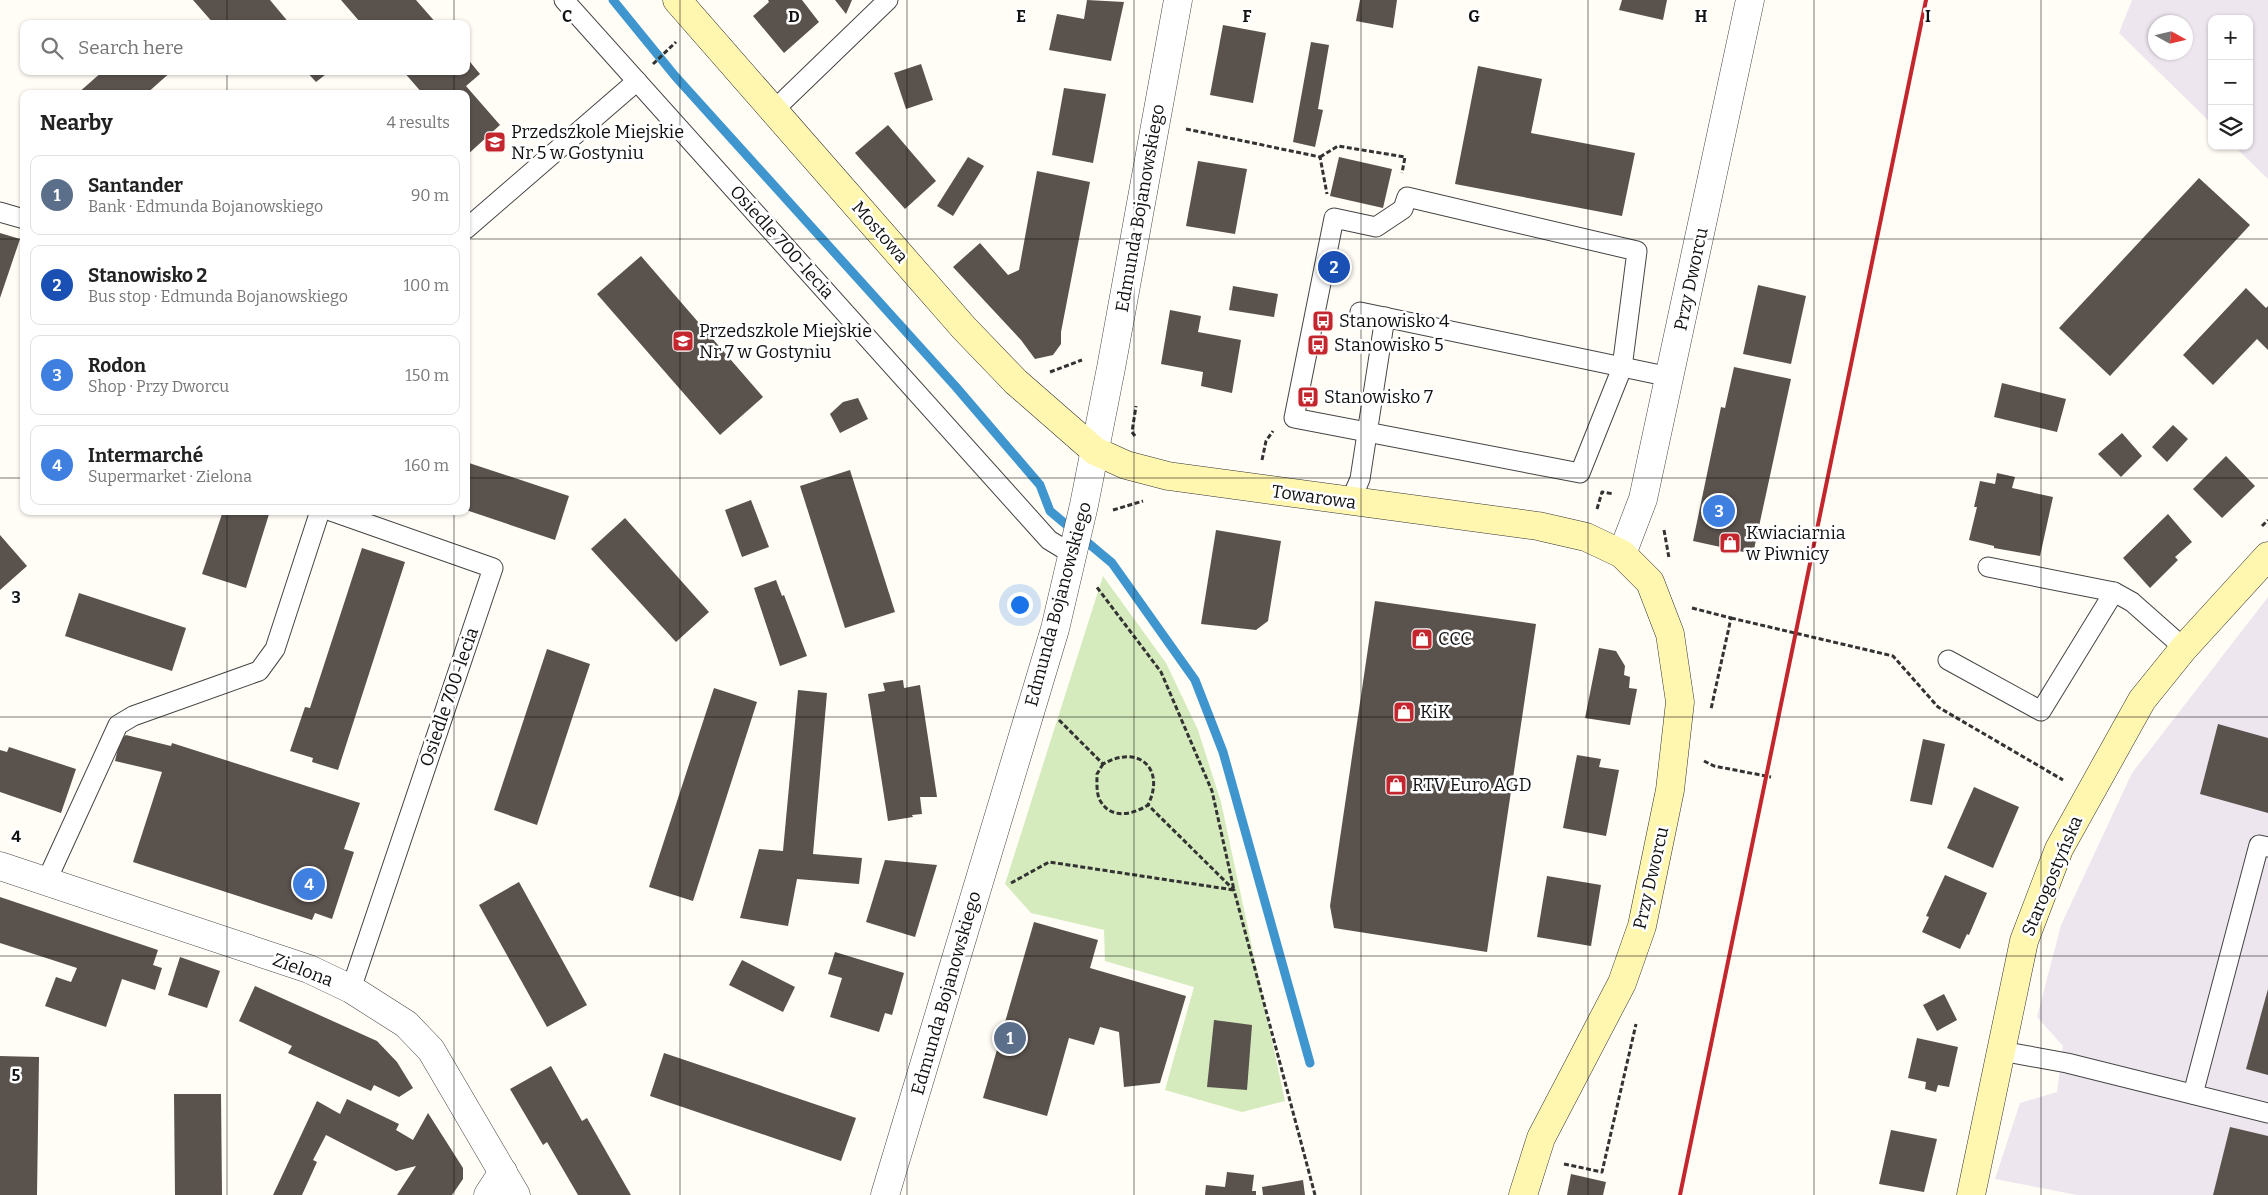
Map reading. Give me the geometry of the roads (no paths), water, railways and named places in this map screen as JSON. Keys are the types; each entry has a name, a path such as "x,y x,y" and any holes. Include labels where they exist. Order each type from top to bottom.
{"street":[{"name":"Mostowa","path":"677,0 964,328 1016,382 1095,451"},
{"name":"Edmunda Bojanowskiego","path":"885,1195 1055,629 1072,554 1096,508 1095,451 1178,0"},
{"name":"Przy Dworcu","path":"1622,554 1644,499 1750,0"},
{"name":"Towarowa","path":"1095,451 1126,465 1168,476 1538,526"},
{"name":"Przy Dworcu","path":"1523,1195 1541,1138 1622,983 1642,926 1670,790 1680,702 1670,634 1650,582 1622,554 1586,537 1538,526"},
{"name":"Starogostyńska","path":"1971,1195 2024,941 2059,849 2142,700 2184,648 2268,556"},
{"name":"Zielona","path":"0,866 309,969 351,989 406,1024 431,1050 516,1195"},
{"path":"488,1195 503,1172"}],"lane":[{"name":"Osiedle 700-lecia","path":"564,0 1049,540 1072,554"},
{"path":"774,110 888,0"},
{"path":"470,226 636,81"},
{"path":"1407,197 1637,251 1622,368 1580,473 1368,432 1294,418 1334,218 1376,227 1403,209 1407,197"},
{"path":"0,212 20,217"},
{"path":"1360,312 1670,377"},
{"path":"1350,502 1360,480 1385,317"},
{"path":"46,882 118,725 133,716 259,671 275,650 319,515"},
{"name":"Osiedle 700-lecia","path":"342,515 493,568 351,989"},
{"path":"1988,568 2114,592 2132,602 2184,648"},
{"path":"1948,660 2041,711 2114,592"},
{"path":"2193,1094 2259,845 2268,847"},
{"path":"2001,1050 2067,1063 2268,1113"}],"waterway":[{"path":"613,0 675,76 956,387 1040,485 1050,511 1112,563 1195,680 1223,752 1310,1063"}],"railway":[{"path":"1680,1195 1926,0"}],"place":[{"name":"Przedszkole Miejskie Nr 5 w Gostyniu","path":"495,142"},
{"name":"Stanowisko 2","path":"1334,267"},
{"name":"Stanowisko 4","path":"1323,321"},
{"name":"Przedszkole Miejskie Nr 7 w Gostyniu","path":"683,341"},
{"name":"Stanowisko 5","path":"1318,345"},
{"name":"Stanowisko 7","path":"1308,397"},
{"name":"Rodon","path":"1719,511"},
{"name":"Kwiaciarnia w Piwnicy","path":"1730,543"},
{"name":"CCC","path":"1422,639"},
{"name":"KiK","path":"1404,712"},
{"name":"RTV Euro AGD","path":"1396,785"},
{"name":"Intermarché","path":"309,884"},
{"name":"Santander","path":"1010,1038"}]}
